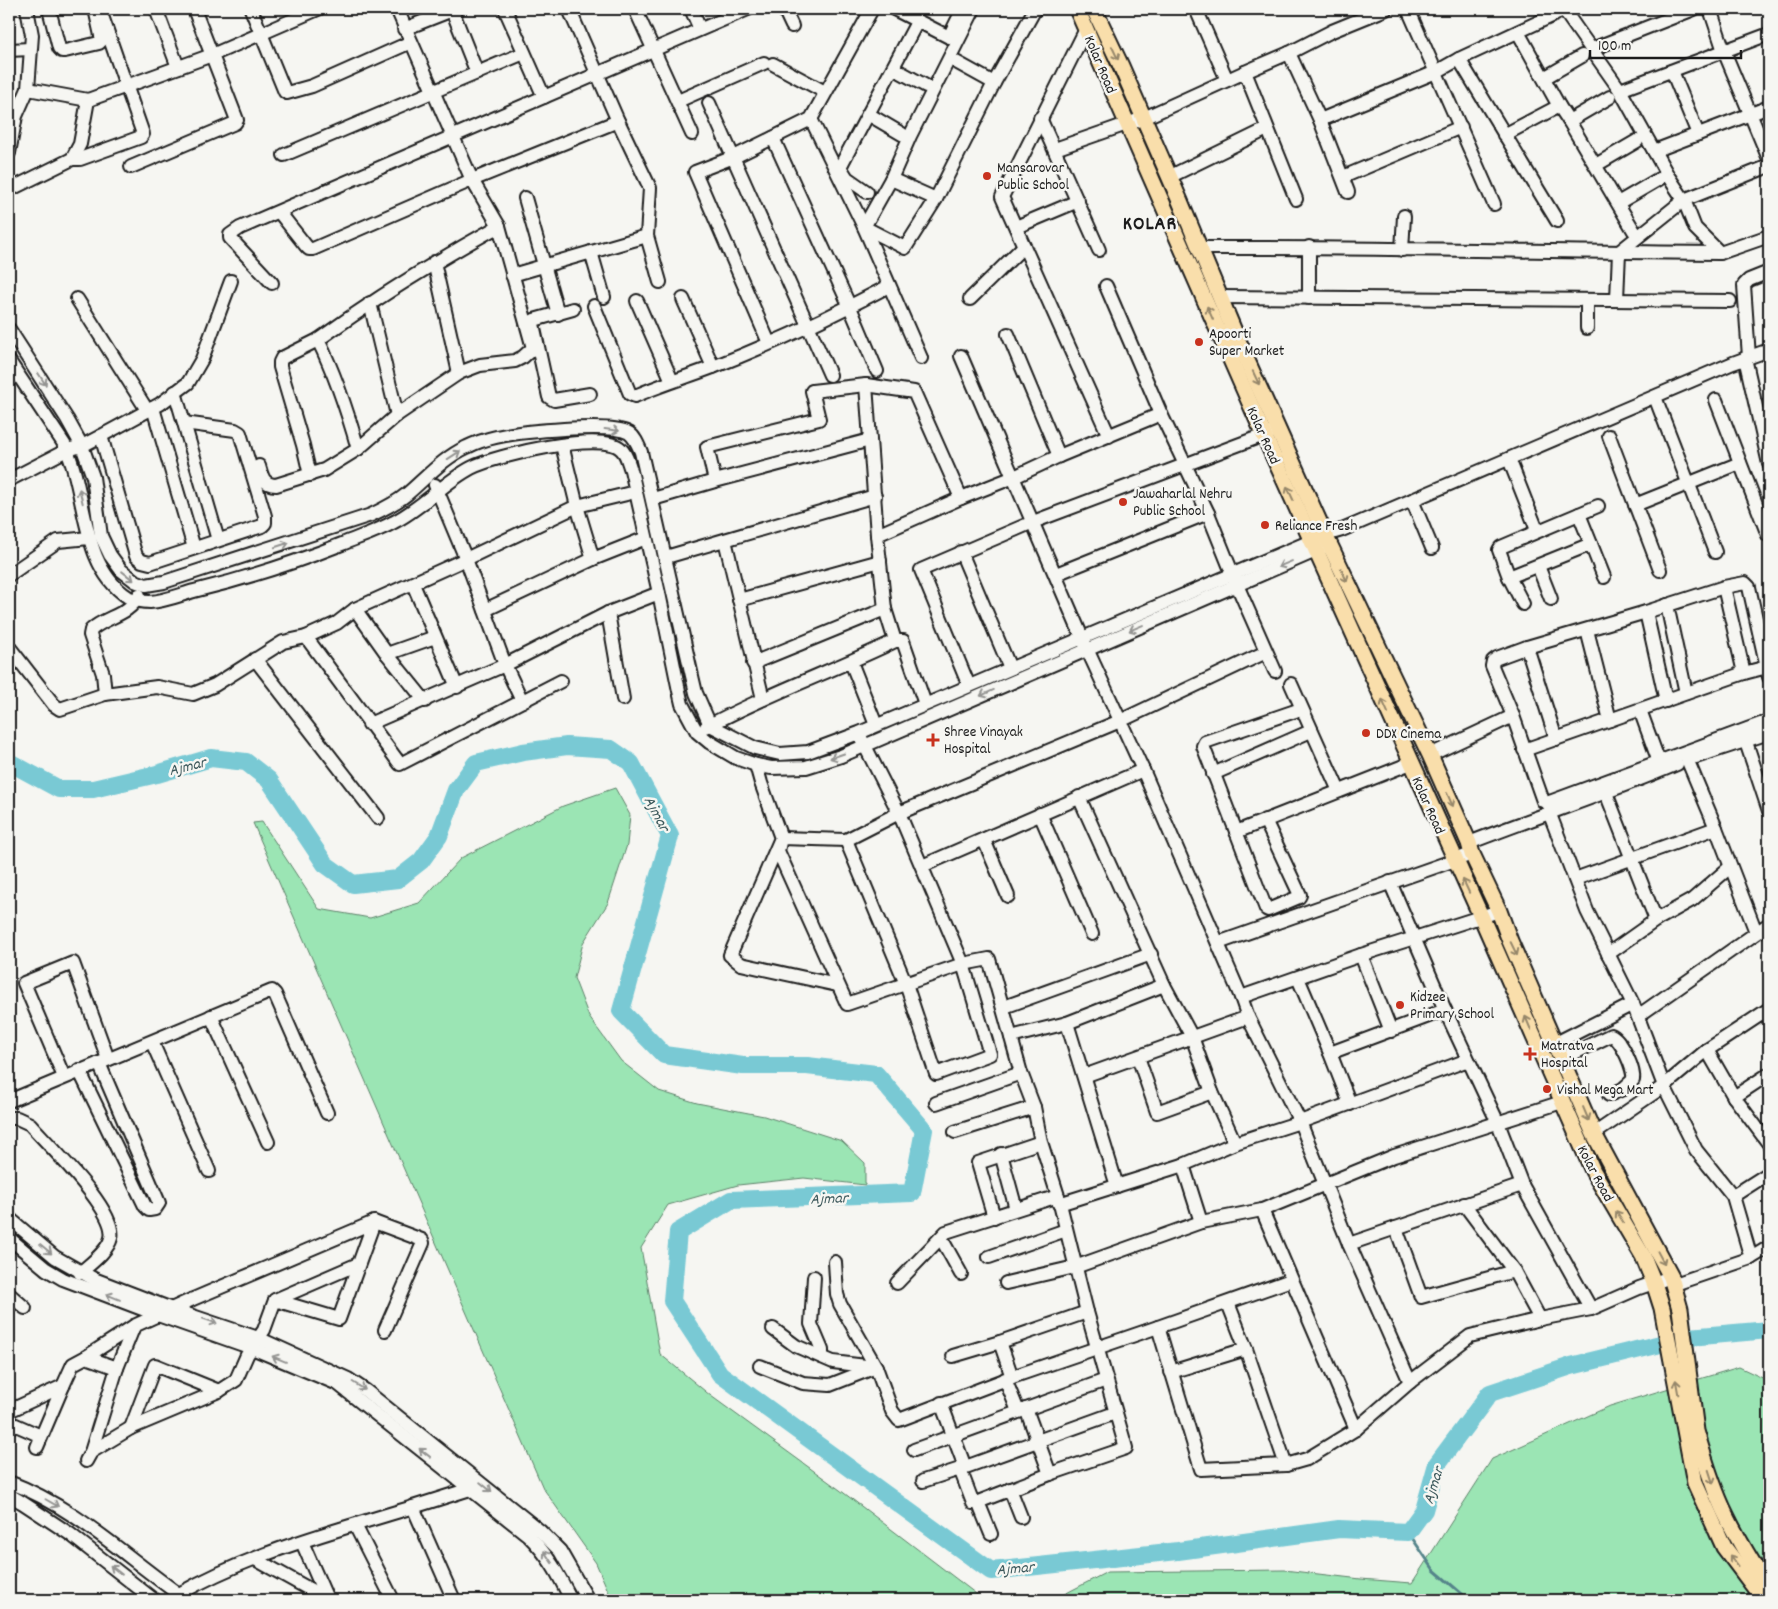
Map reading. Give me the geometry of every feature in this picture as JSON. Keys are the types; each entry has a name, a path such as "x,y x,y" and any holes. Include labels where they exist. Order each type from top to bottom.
{"main road":[{"name":"Kolar Road","path":"1077,9 1264,435 1430,755 1594,1134 1672,1281 1680,1309 1695,1483 1724,1547 1764,1600"},
{"name":"Kolar Road","path":"1094,9 1144,118 1236,336 1279,430 1321,543 1410,763 1481,916 1593,1172 1644,1256 1662,1308 1691,1433 1726,1516 1769,1589"},
{"path":"1410,763 1430,755"}],"street":[{"path":"9,153 12,115 28,89 32,35 27,9"},
{"path":"49,9 59,48 62,51 99,43 102,40 99,14"},
{"path":"156,9 178,67"},
{"path":"131,167 235,123 236,118 194,9"},
{"path":"251,9 285,92 290,93 312,86 411,42"},
{"path":"28,89 88,100 212,55 318,9"},
{"path":"258,466 264,481 270,485 276,485 324,470 358,449 397,415 460,373 480,365 515,361 533,348 499,226 472,180 396,9"},
{"path":"404,29 454,9 477,73"},
{"path":"504,9 544,97"},
{"path":"569,9 618,121 650,188 647,236 660,282"},
{"path":"634,9 692,134"},
{"path":"691,9 700,30"},
{"path":"272,283 229,236 240,228 747,9"},
{"path":"784,9 792,26"},
{"path":"769,343 695,172 734,157 811,119 872,9"},
{"path":"894,9 949,38 965,9"},
{"path":"864,227 891,179 965,9"},
{"path":"864,227 905,248 936,198 994,83 1035,9"},
{"path":"1055,149 1144,118 1289,53 1332,31 1386,9"},
{"path":"1408,9 1494,204"},
{"path":"1544,78 1587,53 1694,9"},
{"path":"1710,9 1724,51 1769,159"},
{"path":"1200,10 1227,80"},
{"path":"1320,120 1436,72 1559,11 1654,151 1684,200 1695,228 1720,252"},
{"path":"9,190 72,159 80,159 143,136 127,87 99,14"},
{"path":"867,192 847,178 840,167 917,22"},
{"path":"1086,29 1002,197 1109,436"},
{"path":"1518,32 1559,106 1570,121 1634,230"},
{"path":"1570,121 1615,94 1769,34"},
{"path":"9,50 30,49"},
{"path":"284,155 524,53"},
{"path":"1289,53 1320,120 1348,192"},
{"path":"1459,59 1558,221"},
{"path":"956,62 994,83"},
{"path":"678,101 768,63 825,92"},
{"path":"893,68 926,86"},
{"path":"1672,71 1698,134"},
{"path":"1245,72 1296,198"},
{"path":"72,159 80,144 88,100"},
{"path":"709,103 830,375"},
{"path":"1504,134 1559,106"},
{"path":"1654,151 1769,107"},
{"path":"868,114 902,134"},
{"path":"1040,118 1099,250"},
{"path":"811,119 864,227 921,358"},
{"path":"279,212 306,246 313,249 472,180 618,121"},
{"path":"1343,177 1460,126"},
{"path":"1169,176 1267,129"},
{"path":"773,138 877,371"},
{"path":"1596,165 1637,142"},
{"path":"1617,299 1619,252 1684,200 1769,166"},
{"path":"891,179 936,198"},
{"path":"1618,203 1659,179"},
{"path":"525,198 558,314"},
{"path":"1016,228 1078,201"},
{"path":"1402,250 1404,216"},
{"path":"310,474 303,444 286,390 280,362 282,358 318,340 370,303 434,262 499,226"},
{"path":"512,274 647,236"},
{"path":"1200,248 1720,252 1769,236"},
{"path":"970,299 1024,246"},
{"path":"1309,248 1309,298"},
{"path":"591,252 604,297"},
{"path":"434,262 460,373"},
{"path":"1769,272 1749,280 1744,286 1747,358 1763,409 1769,464"},
{"path":"9,480 67,450 82,446 101,436 150,409 188,383 202,360 231,281"},
{"path":"594,306 631,396 635,396 769,343 850,307 889,286"},
{"path":"1106,286 1208,513 1274,671"},
{"path":"1221,297 1730,301"},
{"path":"77,299 150,409 194,548"},
{"path":"683,300 713,366"},
{"path":"1587,300 1587,328"},
{"path":"637,301 672,381"},
{"path":"370,303 397,415"},
{"path":"573,309 534,320 533,324 549,397 554,400 590,394"},
{"path":"9,329 62,410 82,446 93,477 92,521"},
{"path":"1008,334 1059,456"},
{"path":"318,340 335,377 358,449"},
{"path":"9,361 67,450 92,521 98,562 117,587 137,601 150,602 219,585 305,558 393,523 406,516 446,483 472,467 495,458 562,444 599,442 612,444 621,449 628,463 659,593 682,704 697,732 710,742 736,758 756,765 780,768 806,767 864,746 1085,643 1321,543 1342,530 1655,396 1769,350"},
{"path":"961,356 1242,998 1248,1017 1300,1122 1349,1244 1410,1382"},
{"path":"715,481 707,447 819,419 812,391 866,385 914,392 961,498"},
{"path":"866,385 877,535 886,608 895,641"},
{"path":"175,392 218,540"},
{"path":"1655,396 1714,552"},
{"path":"1716,400 1768,535"},
{"path":"877,535 1059,456 1162,414"},
{"path":"101,436 136,556 142,561 150,563 262,526 265,523 263,508 240,433 235,430 184,423"},
{"path":"95,537 121,570 135,581 145,584 164,582 371,515 407,495 436,467 467,447 495,437 517,433 614,429 628,433 637,442 641,452 696,694 710,725 755,748 780,754 808,752 859,733 1010,668 1085,643"},
{"path":"969,686 921,570 1033,522 1279,430"},
{"path":"1609,436 1660,570"},
{"path":"653,499 870,440"},
{"path":"562,444 592,559"},
{"path":"1509,459 1537,530"},
{"path":"1635,505 1740,463"},
{"path":"428,474 438,491 466,559 505,666 522,701"},
{"path":"9,648 54,705 60,709 105,694 157,687 193,694 215,685 283,642 306,638 337,624 355,609 413,584 577,506 635,492"},
{"path":"666,557 875,496"},
{"path":"1412,500 1432,548"},
{"path":"1524,604 1509,577 1499,550 1501,547 1537,530 1598,506"},
{"path":"1056,574 1208,513"},
{"path":"1579,514 1604,577"},
{"path":"9,575 58,541 95,537"},
{"path":"485,610 592,559 646,538"},
{"path":"725,540 763,699"},
{"path":"1509,577 1590,544"},
{"path":"961,552 1010,668"},
{"path":"740,600 880,561"},
{"path":"1538,566 1551,599"},
{"path":"1524,750 1744,673 1768,672 1749,587 1745,583 1724,587 1527,647 1497,658 1492,666 1513,716 1524,750 1543,801 1547,803 1769,721"},
{"path":"105,694 103,674 90,635 91,630 124,613 137,601 145,584"},
{"path":"413,584 457,686"},
{"path":"1724,587 1744,673"},
{"path":"369,724 505,666 608,613 659,593"},
{"path":"1667,605 1686,693"},
{"path":"753,663 886,608"},
{"path":"355,609 387,654 425,701"},
{"path":"1646,612 1666,701"},
{"path":"608,613 623,699"},
{"path":"1587,630 1610,720"},
{"path":"387,654 435,637"},
{"path":"306,638 400,764 561,681"},
{"path":"697,732 763,699 851,662 895,641 903,641 925,704"},
{"path":"1527,647 1556,739"},
{"path":"782,838 846,840 899,813 1120,721 1266,652"},
{"path":"255,659 378,818"},
{"path":"851,662 876,725"},
{"path":"1290,684 1339,791"},
{"path":"1265,820 1300,895 1290,902 1267,910 1203,746 1205,742 1301,709"},
{"path":"1640,710 1659,762"},
{"path":"1430,755 1513,716"},
{"path":"1213,774 1311,731"},
{"path":"846,840 906,984 936,1074 990,1054 963,964 899,813 859,733"},
{"path":"1218,943 1454,860 1470,848 1549,812 1606,793 1687,759 1746,742 1769,733"},
{"path":"1746,742 1767,797 1769,811"},
{"path":"1687,759 1756,932"},
{"path":"1236,832 1410,763"},
{"path":"756,765 760,783 782,838 778,851 847,1004 963,964 989,958 1021,1073 1034,1107 1041,1142 1126,1448 1050,1474 973,1504 941,1403"},
{"path":"922,866 1143,770"},
{"path":"1606,793 1656,920"},
{"path":"1079,797 1152,954 1164,985 1192,1037 1212,1092 1235,1143"},
{"path":"1549,812 1587,911 1633,1004 1664,1086 1696,1150 1733,1196 1751,1258"},
{"path":"1040,814 1092,934"},
{"path":"1575,878 1716,828"},
{"path":"782,838 730,955 741,964 837,985"},
{"path":"984,840 1008,896"},
{"path":"1608,954 1656,920 1692,900 1730,867"},
{"path":"1390,882 1445,1010 1498,1123 1522,1185 1591,1309"},
{"path":"1242,998 1361,955 1499,911"},
{"path":"1638,1016 1769,924"},
{"path":"1004,1007 1152,954"},
{"path":"1361,955 1391,1031"},
{"path":"64,1077 24,983 73,963 103,1061 159,1203 155,1209 149,1210 145,1206 79,1070"},
{"path":"1298,978 1350,1104"},
{"path":"1011,1036 1067,1023 1164,985"},
{"path":"9,1101 79,1070 152,1042 272,991 275,994 327,1113"},
{"path":"1556,1043 1633,1004"},
{"path":"1594,1134 1664,1086 1707,1050 1769,1009"},
{"path":"1330,1053 1445,1010"},
{"path":"211,1016 268,1142"},
{"path":"1084,1076 1248,1017"},
{"path":"1067,1023 1117,1186"},
{"path":"1562,1059 1611,1035 1615,1037 1620,1042 1634,1074 1633,1080 1623,1089 1608,1096"},
{"path":"152,1042 209,1171"},
{"path":"1707,1050 1734,1097 1769,1144"},
{"path":"1138,1057 1158,1112 1212,1092"},
{"path":"897,1283 946,1232 1016,1209 1117,1186 1183,1165 1235,1143 1300,1122 1468,1060"},
{"path":"936,1103 1021,1073"},
{"path":"1734,1097 1769,1074"},
{"path":"1006,1283 1075,1267 1201,1222 1262,1210 1394,1156 1562,1102"},
{"path":"955,1132 1034,1107"},
{"path":"9,1118 17,1118 30,1124 92,1192 110,1223 111,1238 101,1255 80,1273"},
{"path":"994,1217 978,1163 1041,1142"},
{"path":"1001,1154 1016,1209"},
{"path":"1183,1165 1201,1222"},
{"path":"1733,1196 1769,1173"},
{"path":"1349,1244 1522,1185"},
{"path":"1464,1204 1514,1271 1540,1319"},
{"path":"1262,1210 1356,1429"},
{"path":"9,1218 55,1257 80,1273 348,1379 366,1391 540,1531 560,1552 588,1600"},
{"path":"275,1300 339,1319 374,1222"},
{"path":"9,1422 39,1441 73,1364 134,1326 374,1222 422,1240 423,1243 385,1330"},
{"path":"1396,1228 1421,1297 1514,1271"},
{"path":"989,1257 1066,1230"},
{"path":"9,1238 46,1269 63,1279 158,1315 255,1343 338,1384 528,1535 544,1551 558,1572 571,1600"},
{"path":"941,1238 961,1274"},
{"path":"1158,1327 1201,1469 1286,1465 1307,1459 1356,1429 1410,1382 1470,1336 1591,1309 1654,1283 1672,1281 1751,1258 1769,1247"},
{"path":"834,1262 837,1294 840,1304 876,1367 892,1412 899,1420 1008,1378 1291,1280"},
{"path":"134,1326 117,1368 88,1456 131,1428 218,1392 236,1380 255,1343 264,1330 275,1300 358,1264"},
{"path":"814,1277 811,1324 822,1350 822,1358"},
{"path":"9,1294 25,1308"},
{"path":"1228,1303 1286,1465"},
{"path":"952,1356 1000,1342 1087,1312"},
{"path":"774,1329 796,1346 822,1358 834,1362 876,1367"},
{"path":"1000,1342 1008,1378 1037,1440 1050,1474"},
{"path":"1171,1372 1246,1349"},
{"path":"86,1357 117,1368"},
{"path":"131,1428 155,1365 218,1392"},
{"path":"760,1366 803,1383 830,1384 876,1367"},
{"path":"914,1450 1106,1380"},
{"path":"9,1411 62,1386"},
{"path":"923,1481 1115,1413"},
{"path":"9,1482 26,1488 82,1520 183,1597 196,1584 255,1559 470,1488"},
{"path":"1010,1489 1021,1517"},
{"path":"9,1495 70,1534 154,1600"},
{"path":"978,1502 990,1534"},
{"path":"413,1507 454,1600"},
{"path":"355,1525 392,1600"},
{"path":"302,1542 328,1600"},
{"path":"255,1559 328,1600"}],"green space":[{"path":"615,788 630,815 627,845 608,903 583,943 574,978 589,1017 621,1061 659,1091 697,1103 764,1116 842,1141 865,1163 865,1185 804,1178 738,1185 668,1205 641,1248 660,1354 711,1396 840,1490 984,1600 612,1600 596,1563 543,1488 253,823 262,822 319,909 370,918 419,903 461,858 563,806"},
{"path":"1739,1367 1769,1381 1769,1600 1053,1600 1107,1572 1284,1570 1412,1583 1492,1459 1610,1406"}],"waterway":[{"name":"Ajmar","path":"9,762 59,789 93,789 157,774 211,758 246,762 269,780 325,864 353,884 398,879 421,861 439,836 456,790 476,763 523,752 567,746 611,749 631,763 670,836 621,1011 664,1055 743,1066 807,1066 876,1074 924,1130 912,1193 731,1200 678,1232 672,1301 720,1374 991,1571 1178,1551 1339,1529 1408,1532 1424,1510 1437,1464 1490,1393 1571,1366 1689,1337 1769,1330"},
{"path":"1408,1532 1434,1570 1469,1600"}],"place":[{"name":"Mansarovar Public School","path":"987,176"},
{"name":"Apoorti Super Market","path":"1199,342"},
{"name":"Jawaharlal Nehru Public School","path":"1123,502"},
{"name":"Reliance Fresh","path":"1265,525"},
{"name":"DDX Cinema","path":"1366,733"},
{"name":"Shree Vinayak Hospital","path":"933,740"},
{"name":"Kidzee Primary School","path":"1400,1005"},
{"name":"Matratva Hospital","path":"1530,1054"},
{"name":"Vishal Mega Mart","path":"1547,1089"}],"district":[{"name":"KOLAR","path":"1150,222"}]}
